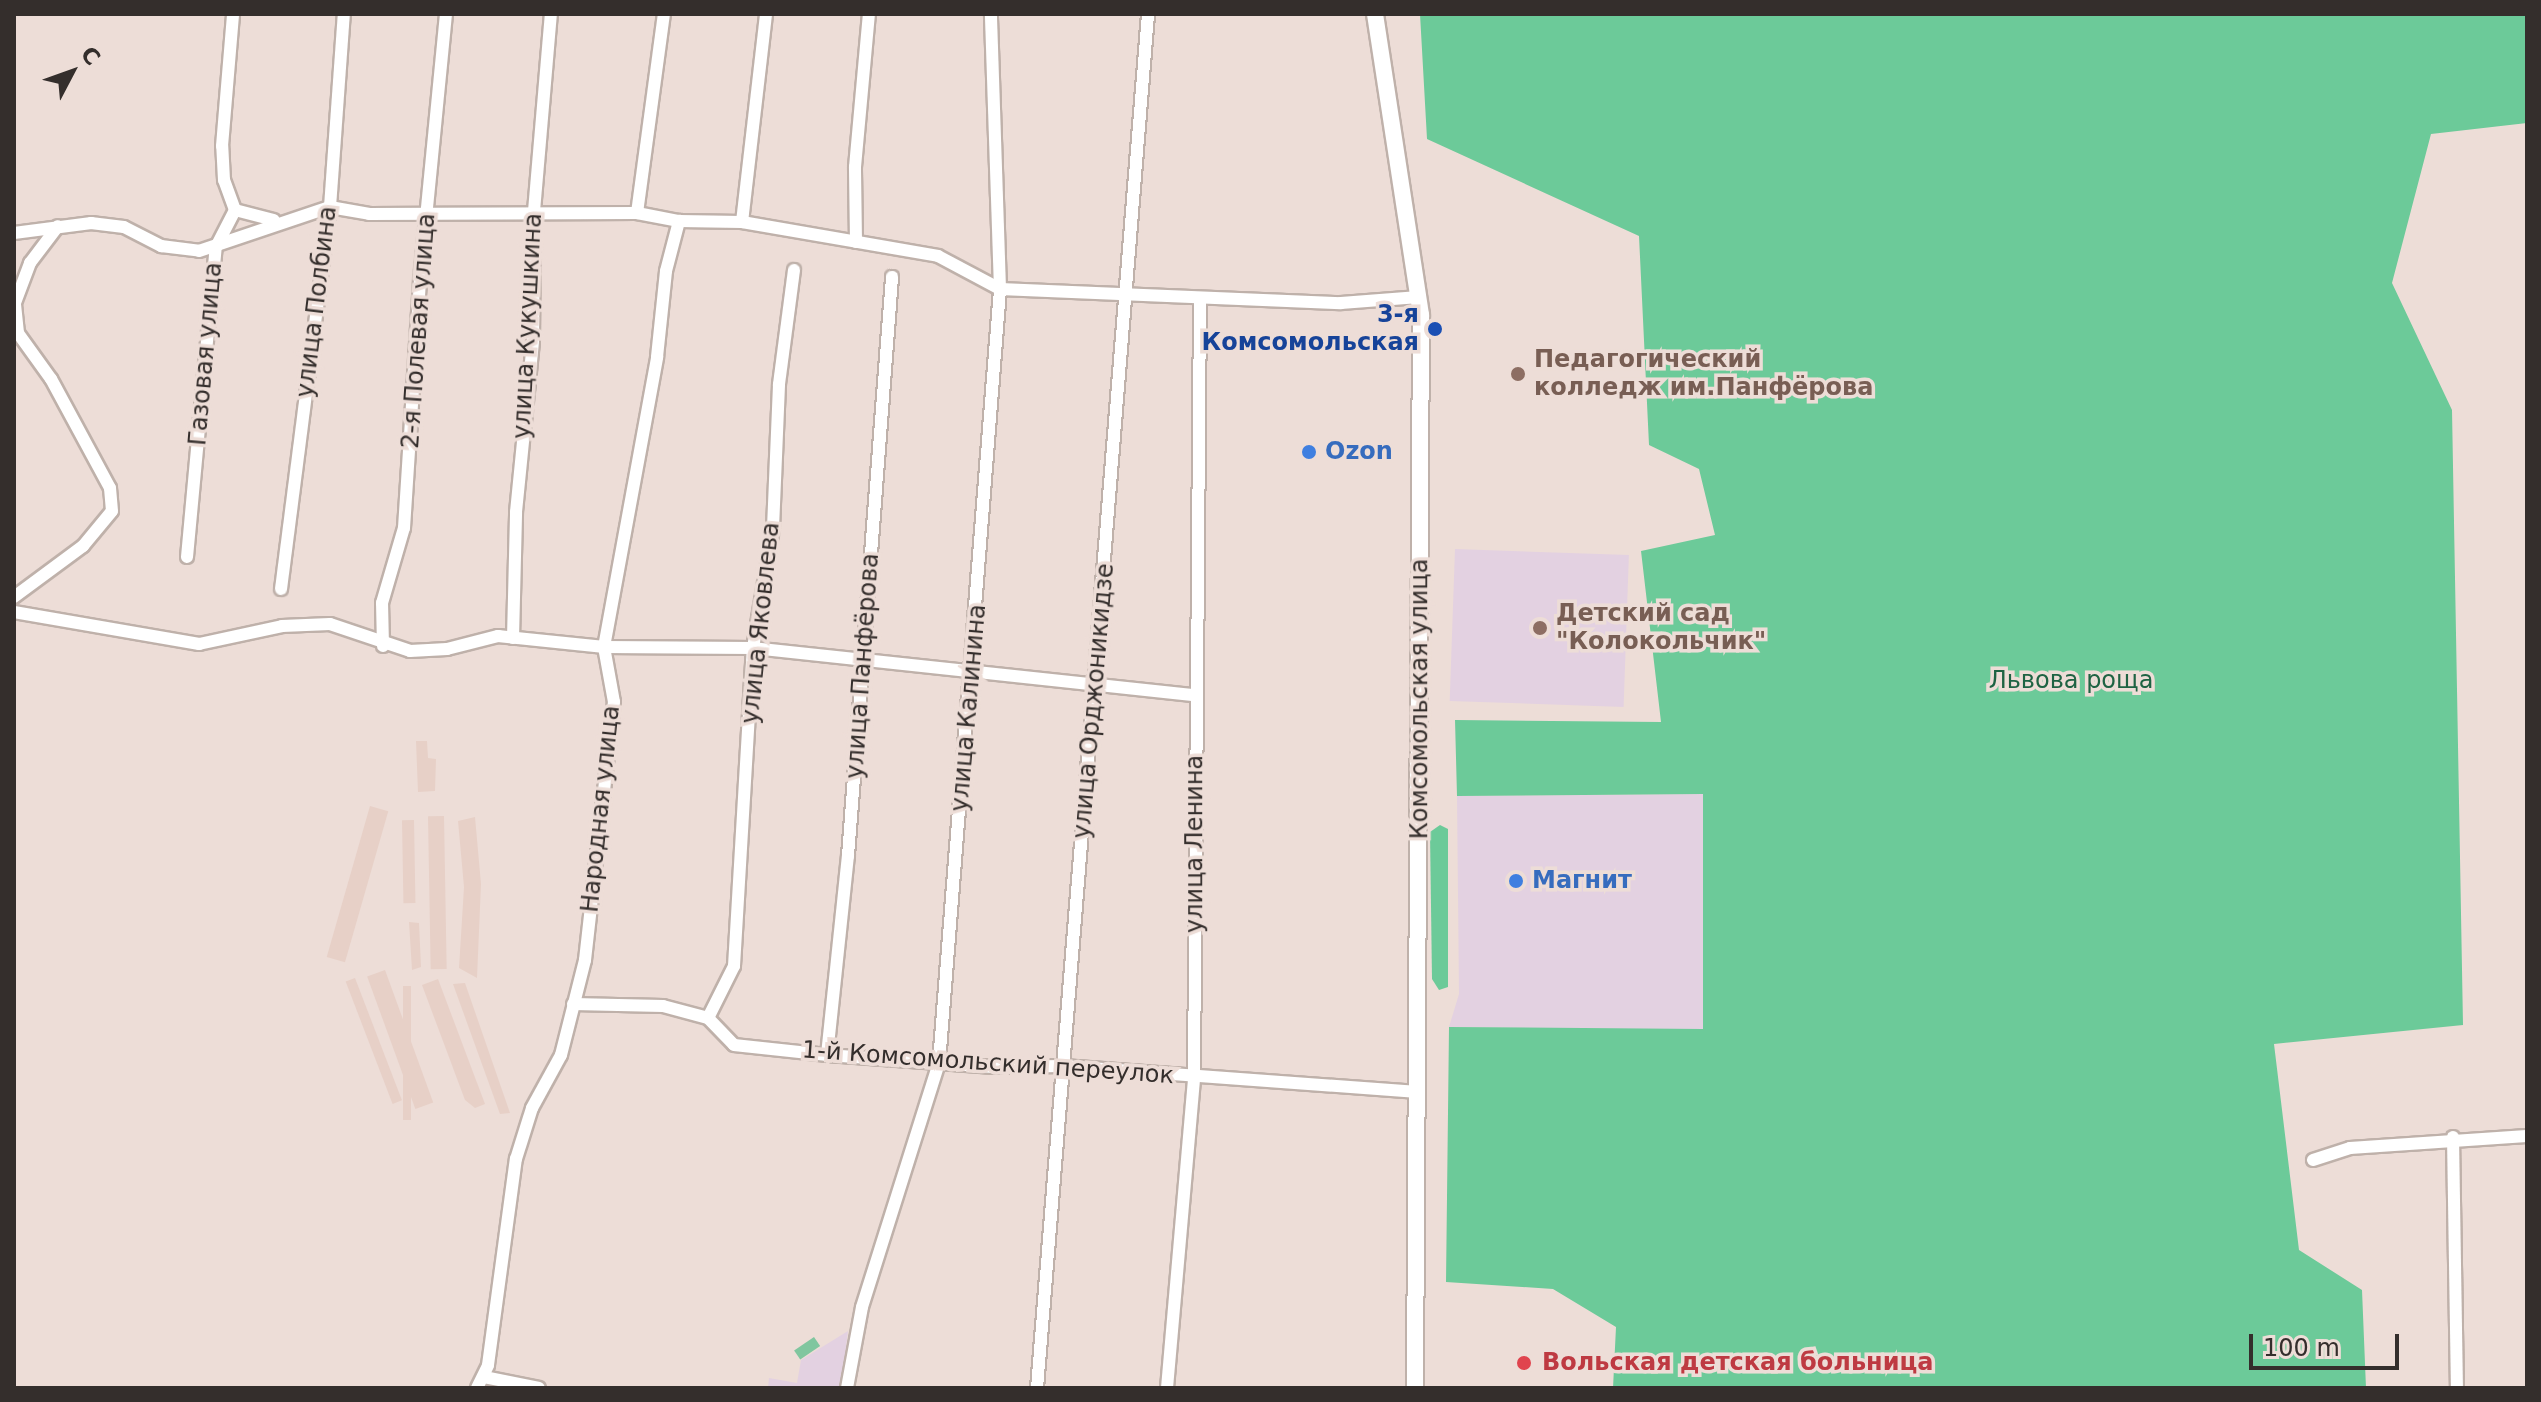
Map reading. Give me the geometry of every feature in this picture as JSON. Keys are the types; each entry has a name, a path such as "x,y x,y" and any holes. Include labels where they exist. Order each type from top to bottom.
{"main road":[{"name":"Комсомольская улица","path":"1375,14 1419,297 1415,1388"}],"street":[{"path":"233,14 222,146 224,180 235,210 252,218 283,220"},
{"name":"улица Полбина","path":"281,589 330,207 344,14"},
{"name":"2-я Полевая улица","path":"383,646 382,603 404,528 446,14"},
{"name":"улица Кукушкина","path":"513,638 516,512 533,341 534,211 551,14"},
{"path":"637,213 664,14"},
{"path":"742,222 766,14"},
{"path":"856,242 855,167 869,14"},
{"name":"улица Калинина","path":"847,1388 862,1307 939,1063 974,667 1000,289 991,14"},
{"name":"улица Орджоникидзе","path":"1037,1388 1148,14"},
{"path":"14,233 58,226 124,227 161,246 199,251 283,220 330,207 369,214 637,213 679,221 742,222 938,256 1000,289 1341,303 1419,297"},
{"name":"Газовая улица","path":"187,557 216,247 235,210"},
{"name":"Народная улица","path":"480,1382 516,1159 532,1108 561,1055 585,960 614,702 604,647 657,357 666,271 679,221"},
{"path":"14,597 83,546 112,511 110,488 51,379 18,333 15,303 30,263 58,226"},
{"name":"улица Яковлева","path":"708,1018 734,966 753,648 773,528 779,384 794,270"},
{"name":"улица Панфёрова","path":"827,1055 863,661 892,277"},
{"name":"улица Ленина","path":"1167,1388 1194,1077 1200,299"},
{"path":"14,612 199,644 282,626 330,624 383,646 447,649 498,636 604,647 753,648 863,661 974,667 1196,695"},
{"path":"573,1004 637,1004 708,1018"},
{"name":"1-й Комсомольский переулок","path":"708,1018 734,1045 827,1055 939,1063 1063,1066 1418,1092"},
{"path":"2313,1160 2350,1148 2453,1137 2527,1136"},
{"path":"2453,1137 2457,1388"},
{"path":"480,1382 539,1388"}],"shaded area":[{"name":"Детский сад \"Колокольчик\"","path":"1455,549 1629,555 1624,707 1450,701"},
{"path":"416,741 427,741 428,758 436,759 435,791 418,792"},
{"path":"1703,794 1703,1030 1449,1027 1459,994 1457,796"},
{"path":"370,806 388,811 345,962 327,957"},
{"path":"428,816 444,816 447,969 431,969"},
{"path":"475,817 481,884 477,978 459,968 464,887 458,821"},
{"path":"402,820 414,820 415,903 403,903"},
{"path":"409,922 419,923 421,967 412,970"},
{"path":"385,970 433,1102 415,1109 367,976"},
{"path":"355,978 402,1100 393,1104 346,982"},
{"path":"438,979 485,1104 475,1108 465,1100 422,985"},
{"path":"465,983 510,1113 500,1114 453,984"},
{"path":"403,986 411,986 411,1120 403,1120"},
{"path":"848,1331 841,1388 768,1388 769,1378 797,1383 801,1360"}],"green space":[{"name":"Львова роща","path":"1420,14 2527,14 2527,123 2431,134 2392,283 2452,410 2463,1025 2274,1044 2299,1250 2362,1290 2366,1388 1613,1388 1616,1327 1553,1289 1446,1282 1449,1027 1703,1029 1703,794 1457,796 1455,720 1661,722 1641,551 1715,535 1699,469 1649,445 1639,236 1427,139"},
{"path":"1440,825 1448,829 1448,987 1439,990 1432,979 1430,832"},
{"path":"814,1337 820,1346 800,1360 794,1350"}],"place":[{"name":"3-я Комсомольская","path":"1435,329"},
{"name":"Педагогический колледж им.Панфёрова","path":"1518,374"},
{"name":"Ozon","path":"1309,452"},
{"name":"Детский сад \"Колокольчик\"","path":"1540,628"},
{"name":"Магнит","path":"1516,881"},
{"name":"Вольская детская больница","path":"1524,1363"}]}
